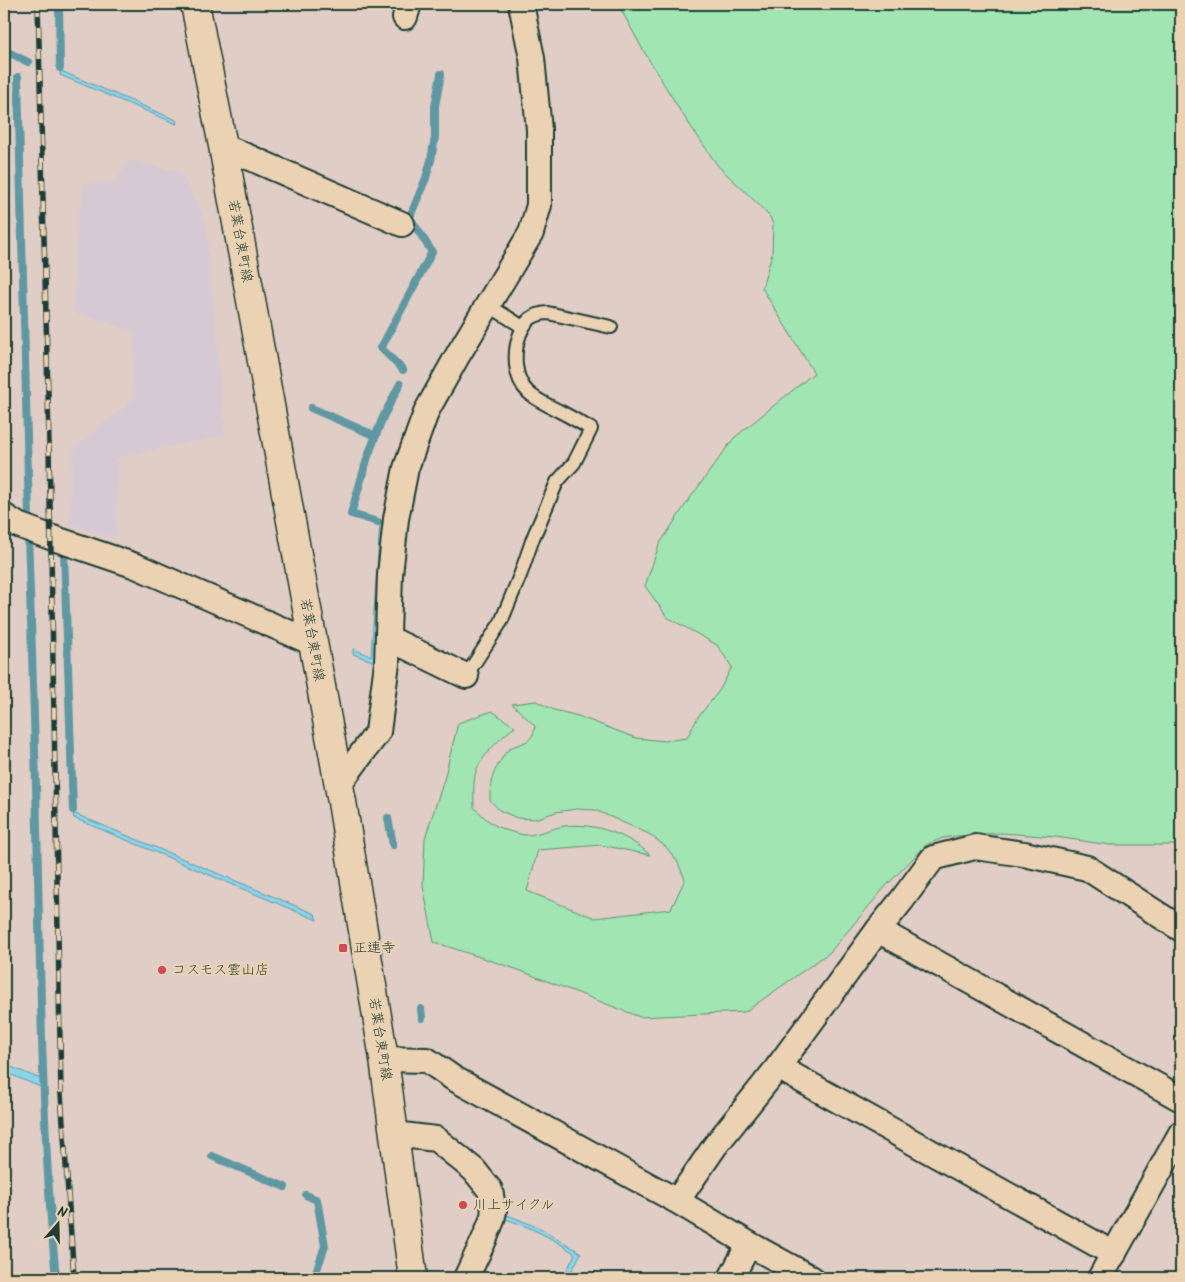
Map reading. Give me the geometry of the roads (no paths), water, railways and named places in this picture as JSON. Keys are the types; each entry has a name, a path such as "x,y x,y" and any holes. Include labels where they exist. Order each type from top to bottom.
{"main road":[{"name":"若葉台東町線","path":"195,4 338,784 384,1059 413,1278"}],"street":[{"path":"338,784 378,732 387,663 390,575 396,519 406,468 427,410 531,233 539,205 539,130 532,58 521,4"},
{"path":"222,146 402,224"},
{"path":"4,516 18,525 50,538 136,566 313,643"},
{"path":"388,638 466,676"},
{"path":"677,1201 715,1146 778,1067 933,858 975,847 1024,854 1086,868 1181,929"},
{"path":"878,930 1181,1099"},
{"path":"384,1059 426,1060 453,1078 677,1201 811,1278"},
{"path":"778,1067 1114,1254"},
{"path":"1100,1278 1181,1133"},
{"path":"394,1134 436,1139 474,1170 490,1190 494,1211 492,1220 466,1278"},
{"path":"731,1278 749,1244"}],"lane":[{"path":"488,305 523,328"},
{"path":"466,676 502,622 533,538 557,482 574,463 591,429 566,414 543,404 523,387 517,373 515,354 524,324 537,314 548,313 611,327"}],"water":[{"path":"61,71 176,120 177,124 60,75"},
{"path":"380,523 384,523 381,544 375,662 353,654 353,649 371,656"},
{"path":"73,813 315,914 317,920 74,818"},
{"path":"4,1064 43,1080 43,1088 4,1072"},
{"path":"497,1212 542,1229 581,1253 568,1278 563,1278 575,1254 537,1232 496,1216"}],"waterway":[{"path":"59,4 60,68"},
{"path":"4,50 28,62"},
{"path":"409,219 426,178 431,160 435,137 435,106 441,74"},
{"path":"18,77 29,518"},
{"path":"403,370 381,348 432,252 412,221 406,218"},
{"path":"378,522 351,514 368,456 383,417 400,384"},
{"path":"311,408 376,436"},
{"path":"28,535 43,1076 56,1278"},
{"path":"64,552 73,810"},
{"path":"388,818 393,845"},
{"path":"421,1009 422,1018"},
{"path":"212,1156 285,1187"},
{"path":"306,1195 317,1200 325,1246 314,1278"}],"railway":[{"path":"38,4 48,393 61,1094 74,1278"}],"place":[{"name":"正連寺","path":"343,948"},
{"name":"コスモス雲山店","path":"162,970"},
{"name":"川上サイクル","path":"463,1205"}]}
